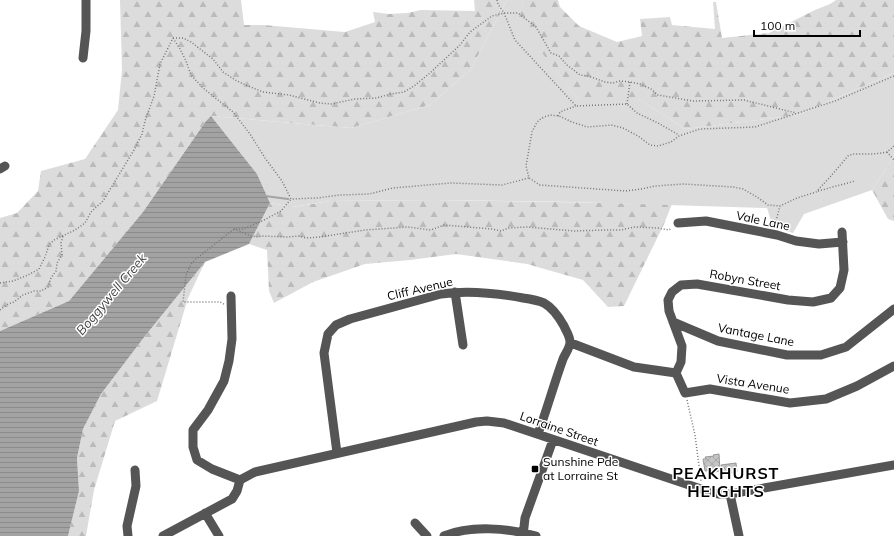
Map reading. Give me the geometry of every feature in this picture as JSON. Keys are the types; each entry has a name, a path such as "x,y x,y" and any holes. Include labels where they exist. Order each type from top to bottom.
{"street":[{"path":"83,58 86,30 86,0"},
{"name":"Vale Lane","path":"678,223 706,221 819,244 843,242"},
{"name":"Robyn Street","path":"676,373 681,362 682,346 669,311 668,300 672,292 681,285 697,284 813,302 831,298 840,288 844,270 842,232"},
{"path":"456,292 463,345"},
{"name":"Cliff Avenue","path":"337,453 324,353 328,334 336,325 350,319 441,294 470,292 510,296 542,302 551,308 556,314 569,336 571,343"},
{"path":"163,536 232,499 237,491 240,480 212,469 197,460 193,447 193,430 208,410 224,381 229,361 232,339 230,296"},
{"name":"Vantage Lane","path":"673,322 718,341 787,355 821,355 846,347 894,309"},
{"path":"538,434 564,357 571,343 634,367 676,373 685,393"},
{"name":"Vista Avenue","path":"685,393 710,389 790,402 826,399 857,386 894,366"},
{"name":"Lorraine Street","path":"240,480 256,472 337,453 481,422 496,421 718,494 730,494 894,465"},
{"path":"523,534 528,511 553,440"},
{"path":"128,536 126,526 136,486 135,470"},
{"path":"730,494 739,536"},
{"path":"205,513 218,536"},
{"path":"415,523 427,536"},
{"path":"444,536 453,532 473,530 503,530 536,536"}],"path":[{"path":"497,0 515,40 576,106"},
{"path":"173,38 183,38 191,42 213,59 224,72 237,81 248,86 263,92 289,95 320,103 331,104 356,99 376,98 404,92 430,73 460,45 470,32 492,16 504,13 518,13 536,27 551,53 559,56 566,65 580,75 605,82 613,83 620,81 640,84 651,89 658,95 693,101 744,100 797,114"},
{"path":"173,38 186,61 191,75 203,88 232,112 250,134 282,181 291,199"},
{"path":"0,283 13,281 39,269 50,245 54,240 75,230 85,223 91,212 103,201 142,134 154,96 160,64 173,38"},
{"path":"855,181 797,198 780,206 768,205 743,189 733,187 683,184 655,186 626,191 540,186 529,178 526,166 532,132 539,120 550,115 558,116 587,127 611,125 623,128 638,136 650,145 658,146 671,142 679,136 700,129 755,127 836,101 894,76"},
{"path":"627,104 630,82"},
{"path":"558,116 560,112 576,106 627,104 637,113 658,123 679,136"},
{"path":"816,192 832,176 848,156 854,154 887,152 894,146"},
{"path":"887,152 894,160"},
{"path":"231,307 220,302 183,302 186,275 191,264 208,248 234,229 243,229 281,211 291,199 369,194 393,188 451,183 502,184 529,178"},
{"path":"777,235 776,220 780,206"},
{"path":"234,229 251,236 258,237 298,236 306,238 366,230 408,227 431,230 444,225 501,231 509,228 527,227 551,230 598,231 621,230 634,227 669,230 674,228 678,223"},
{"path":"0,310 23,295 34,291 41,291 48,287 51,278 56,271 57,263 62,255 61,243 63,236"},
{"path":"685,393 695,435 701,481"}],"green space":[{"path":"120,0 241,0 244,25 263,25 345,32 375,22 373,12 389,14 407,13 421,10 475,11 474,0 507,0 471,69 430,105 351,128 211,116 143,212 69,301 0,331 0,218 17,213 38,191 41,171 85,159 118,110 122,70"},
{"path":"507,0 523,0 518,22 578,99 639,99 685,129 798,115 894,73 894,156 872,190 804,214 793,233 773,227 767,208 573,202 434,200 330,201 292,207 270,203 257,174 211,116 351,128 430,105 471,69"},
{"path":"523,0 558,0 560,7 579,26 617,42 642,36 640,19 670,17 672,25 715,29 713,2 716,2 722,38 769,33 836,0 894,0 894,73 798,115 685,129 639,99 578,99 517,22"},
{"path":"894,156 894,221 888,219 872,190"},
{"path":"434,200 672,204 664,224 624,306 608,307 583,280 527,264 456,254 365,264 313,282 274,303 269,291 267,250 249,244 270,203 293,207 330,201"},
{"path":"205,262 188,298 157,401 115,421 94,490 86,536 68,536 79,491 77,458 83,429 101,394 145,336"}],"water":[{"path":"211,116 257,174 270,203 249,244 205,262 145,336 101,394 83,429 77,458 79,491 68,536 0,536 0,331 69,301 143,212"}],"building":[{"path":"719,454 720,471 705,471 703,459 706,459 705,457"},
{"path":"736,463 737,472 723,474 721,465"}],"waterway":[{"name":"Boggywell Creek","path":"265,196 288,199"}],"place":[{"name":"Sunshine Pde at Lorraine St","path":"535,469"}],"district":[{"name":"PEAKHURST HEIGHTS","path":"726,482"}]}
